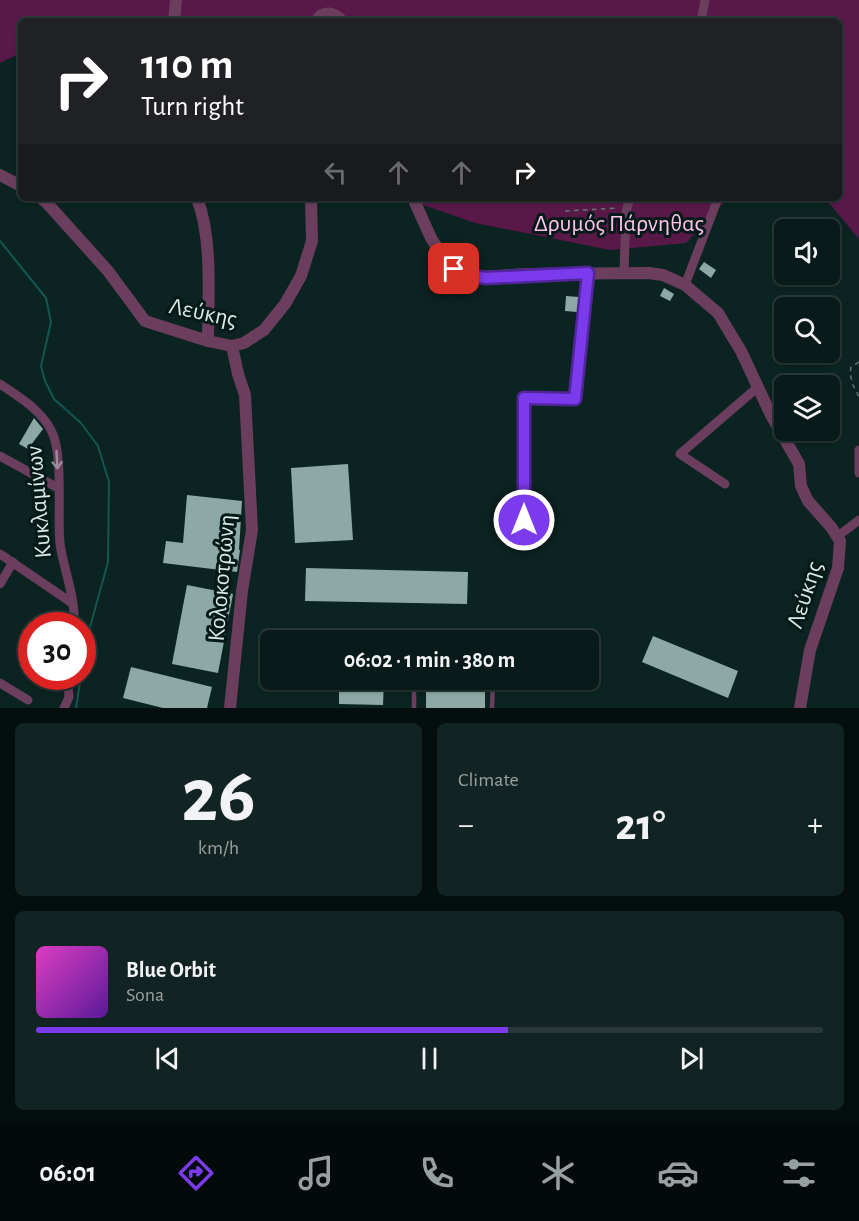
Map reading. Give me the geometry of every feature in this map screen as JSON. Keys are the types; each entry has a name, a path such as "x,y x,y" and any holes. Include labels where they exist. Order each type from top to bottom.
{"street":[{"path":"174,18 176,0"},
{"path":"702,18 705,0"},
{"path":"320,18 326,13 338,18"},
{"path":"0,175 18,184"},
{"name":"Λεύκης","path":"44,201 108,271 145,321 208,341 232,346 244,343 264,330 285,304 301,276 312,241 311,201"},
{"path":"198,201 203,214 207,246 208,341"},
{"name":"Λεύκης","path":"414,201 431,238 445,260 454,269 467,275 485,278 624,272 663,276 685,285 718,313 741,351 799,464 801,486 808,501 838,536 840,551 838,568 810,650 800,708"},
{"path":"685,285 717,201"},
{"path":"624,272 628,203"},
{"path":"524,520 524,398 575,399 588,273"},
{"name":"Κολοκοτρώνη","path":"230,708 242,591 252,530 245,395 232,346"},
{"name":"Κυκλαμίνων","path":"0,384 32,406 52,431 57,456 60,544 75,612"},
{"path":"725,484 680,454 758,387"},
{"path":"859,450 859,473"},
{"path":"0,456 58,488"},
{"path":"838,536 859,520"},
{"path":"0,554 72,603"},
{"path":"0,584 13,562"},
{"path":"0,683 28,700"},
{"path":"64,708 69,697 68,690"}],"lane":[{"path":"414,690 414,708"},
{"path":"492,690 492,708"}],"path":[{"path":"565,211 628,203"},
{"path":"859,362 851,367 850,374 859,397"}],"green space":[{"path":"0,0 859,0 859,239 827,201 842,201 842,18 18,18 18,54 0,63"},
{"name":"Δρυμός Πάρνηθας","path":"412,201 725,201 686,243 610,250 475,223"}],"building":[{"path":"704,262 716,270 711,278 699,269"},
{"path":"664,288 674,294 670,301 660,296"},
{"path":"566,296 579,297 577,312 565,311"},
{"path":"34,418 43,429 28,449 19,444"},
{"path":"348,464 353,540 295,543 291,468"},
{"path":"187,495 242,501 237,572 163,563 166,541 183,543"},
{"path":"306,568 468,572 467,604 305,601"},
{"path":"187,585 233,594 218,673 172,664"},
{"path":"653,636 738,671 728,698 642,662"},
{"path":"131,667 212,687 207,708 163,708 123,698"},
{"path":"292,690 384,690 383,705 339,704 339,692"},
{"path":"426,690 485,691 485,708 426,708"}],"waterway":[{"path":"0,241 46,298 51,322 41,366 45,381 54,399 81,423 98,446 109,482 108,562 94,612"},
{"path":"76,708 79,690"}],"route":[{"path":"454,269 467,275 485,278 525,274 588,273 575,399 524,398 524,520"}]}
